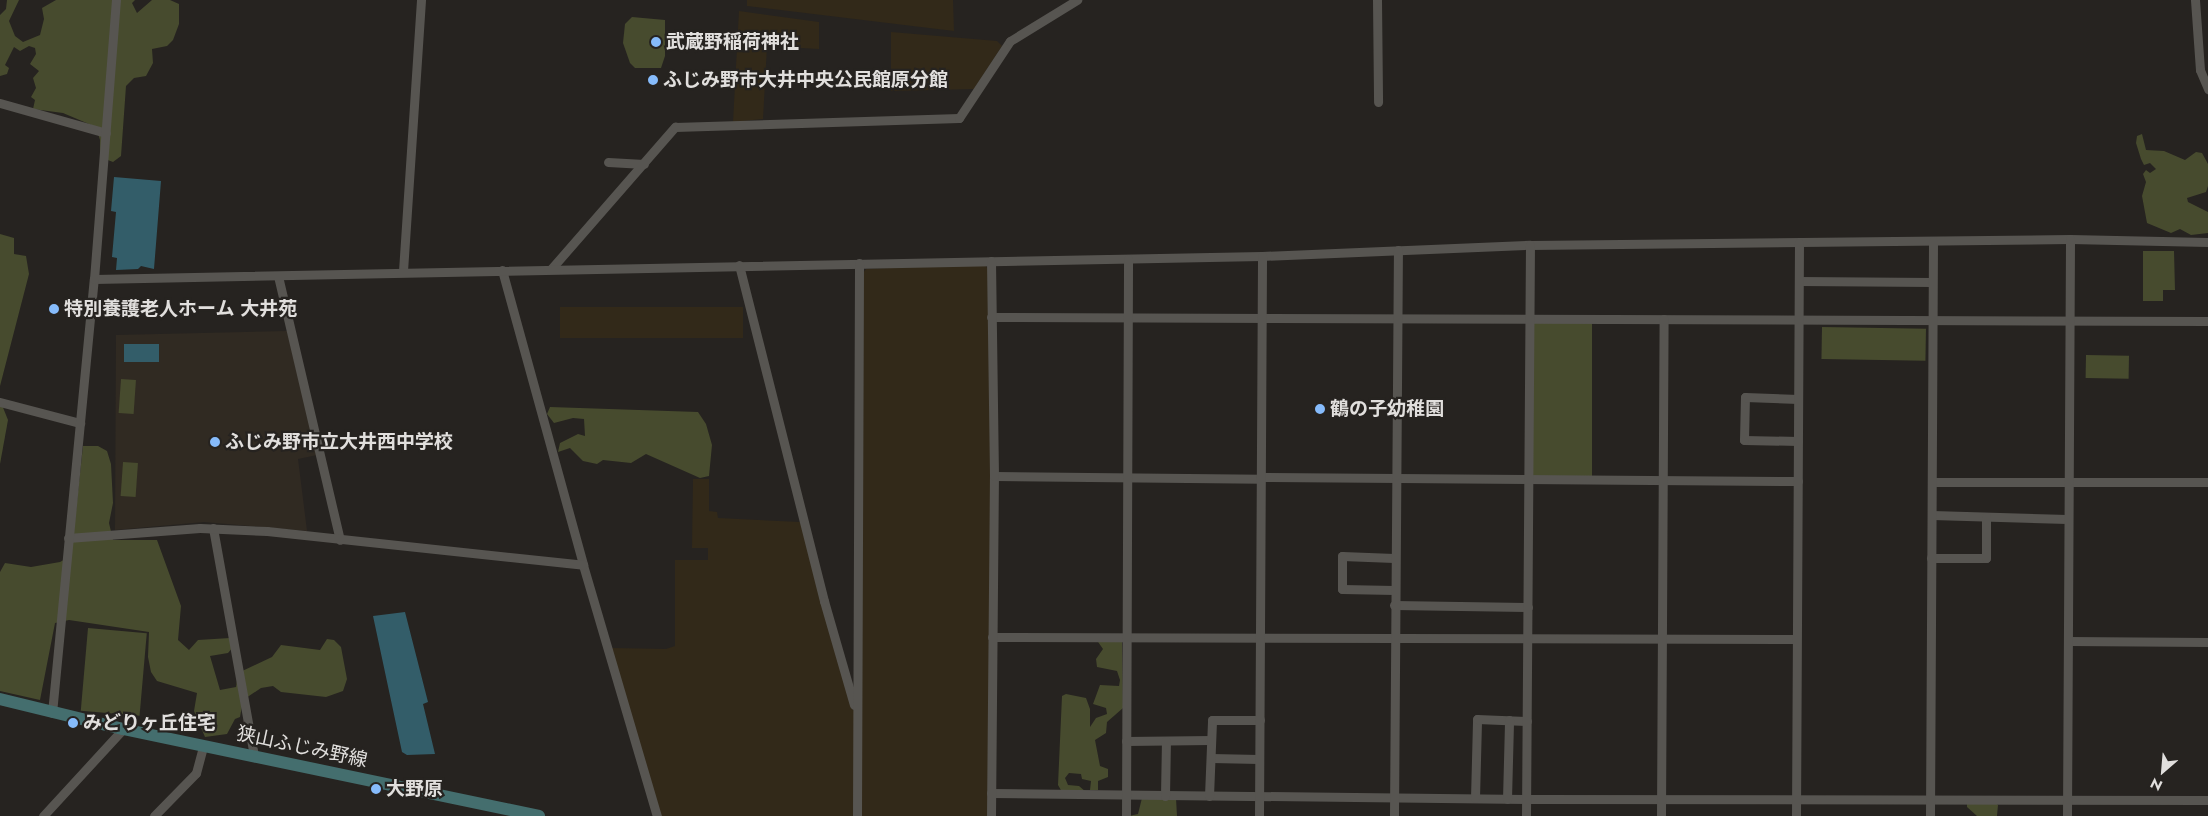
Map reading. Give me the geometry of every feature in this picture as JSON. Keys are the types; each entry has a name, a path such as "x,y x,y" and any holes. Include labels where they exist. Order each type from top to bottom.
{"main road":[{"name":"狭山ふじみ野線","path":"1,700 123,729 539,816"}],"street":[{"path":"52,713 94,279 116,0"},
{"path":"403,272 421,0"},
{"path":"551,269 678,127 960,118 1010,41 1077,0"},
{"path":"1377,0 1378,102"},
{"path":"2194,0 2200,70 2207,86"},
{"path":"0,104 106,133"},
{"path":"608,162 644,164"},
{"path":"94,279 1262,256 1530,245 2070,239 2208,242"},
{"path":"2067,816 2068,641 2066,481 2070,239"},
{"path":"1930,816 1933,241"},
{"path":"1796,816 1799,243"},
{"path":"1526,816 1530,245"},
{"path":"1394,816 1394,558 1398,250"},
{"path":"1259,816 1262,256"},
{"path":"1126,816 1128,259"},
{"path":"991,816 994,476 992,261"},
{"path":"857,816 860,263"},
{"path":"740,265 822,591 857,715"},
{"path":"502,270 583,565 657,816"},
{"path":"278,276 340,540"},
{"path":"1799,281 1932,282"},
{"path":"992,317 1396,320 2208,321"},
{"path":"1661,816 1664,319"},
{"path":"1798,399 1745,398 1744,440 1798,441"},
{"path":"0,402 80,423"},
{"path":"994,476 1798,481"},
{"path":"1932,482 2208,482"},
{"path":"1932,515 2066,519"},
{"path":"1932,558 1986,558 1986,517"},
{"path":"68,538 213,528 583,565"},
{"path":"213,528 254,757"},
{"path":"1394,558 1342,556 1342,588 1394,590"},
{"path":"1394,605 1528,607"},
{"path":"992,637 1528,638 1662,641 1796,639"},
{"path":"2068,641 2208,642"},
{"path":"1475,798 1477,719 1528,721"},
{"path":"1209,796 1212,720 1260,720"},
{"path":"1507,798 1509,720"},
{"path":"43,816 115,742 123,729"},
{"path":"1126,741 1211,740"},
{"path":"1165,796 1166,741"},
{"path":"154,816 196,773 203,746"},
{"path":"1210,758 1259,759"},
{"path":"991,793 1527,799 2208,800"}],"shaded area":[{"path":"747,0 953,0 954,31 747,6"},
{"path":"739,11 819,22 819,49 767,46 763,119 733,122"},
{"path":"891,32 997,41 1002,46 974,89 891,91"},
{"path":"984,264 988,269 991,476 989,816 861,816 863,273 866,269"},
{"path":"560,307 743,307 743,338 560,338"},
{"name":"ふじみ野市立大井西中学校","path":"287,331 317,455 298,459 307,531 204,522 115,530 116,335"},
{"path":"693,479 709,479 709,511 717,512 718,518 800,522 855,715 855,816 660,816 611,648 666,649 675,646 675,560 708,560 708,548 692,548"}],"green space":[{"path":"7,0 19,0 9,21 15,36 23,42 40,35 44,19 42,8 56,0 135,0 132,3 137,13 152,0 170,0 179,4 179,24 173,40 167,46 152,49 153,63 146,76 134,78 126,86 121,156 113,162 100,157 100,140 96,127 63,113 33,109 35,100 31,97 36,88 33,78 39,71 30,64 36,54 35,48 29,46 20,51 14,47 5,65 9,68 7,74 0,76 0,15 6,9"},
{"path":"632,17 665,20 665,56 661,68 635,68 630,63 623,43 625,24"},
{"path":"2142,134 2146,150 2164,151 2185,160 2196,152 2202,153 2208,164 2208,186 2206,192 2187,198 2188,202 2208,212 2208,233 2191,235 2180,229 2171,233 2147,223 2142,196 2146,182 2143,174 2146,170 2150,173 2156,169 2150,163 2144,165 2141,159 2136,143 2137,136"},
{"path":"0,234 14,238 14,254 26,256 29,274 0,386"},
{"path":"2143,251 2174,251 2175,290 2163,290 2163,301 2143,301"},
{"path":"1531,322 1592,322 1592,476 1531,476"},
{"path":"1822,327 1926,329 1925,361 1821,359"},
{"path":"2086,355 2129,356 2129,379 2086,378"},
{"path":"121,379 136,380 134,414 119,413"},
{"path":"0,400 8,420 0,464"},
{"path":"550,407 698,412 706,424 712,445 709,476 700,478 646,454 631,463 603,460 597,464 583,461 570,448 558,452 560,443 578,434 585,436 584,419 573,418 554,423 547,414"},
{"path":"83,446 98,446 107,451 111,464 113,503 109,523 113,540 157,540 181,606 178,640 189,650 198,640 230,638 233,647 228,653 210,656 220,690 236,687 238,673 272,657 281,645 320,650 327,639 334,640 341,647 347,679 343,691 326,697 281,692 273,686 261,688 243,700 240,717 235,719 227,734 205,737 194,711 197,693 157,681 151,672 148,657 149,632 69,620 55,623 40,700 0,691 0,572 5,563 31,567 60,562 71,556"},
{"path":"123,462 138,463 136,497 121,496"},
{"path":"88,628 147,633 140,716 81,711"},
{"path":"1096,639 1122,640 1123,708 1107,722 1106,733 1095,740 1100,766 1108,769 1108,777 1098,781 1098,790 1090,790 1091,781 1082,779 1081,774 1069,773 1065,778 1068,785 1079,786 1086,792 1062,792 1058,785 1062,696 1066,694 1086,698 1090,709 1090,727 1096,718 1107,714 1106,708 1093,704 1100,685 1119,686 1120,680 1117,671 1097,667 1096,659 1103,649"},
{"path":"1142,798 1176,798 1177,816 1129,816 1138,814"},
{"path":"1994,802 1998,805 1997,816 1977,816 1967,807 1967,803"}],"water":[{"path":"114,177 161,181 154,269 141,266 138,269 116,270 117,258 112,257 116,212 111,211"},
{"path":"124,344 159,344 159,362 124,362"},
{"path":"405,612 428,702 423,704 435,754 407,755 402,752 373,616"}],"place":[{"name":"武蔵野稲荷神社","path":"656,42"},
{"name":"ふじみ野市大井中央公民館原分館","path":"653,80"},
{"name":"特別養護老人ホーム 大井苑","path":"54,309"},
{"name":"鶴の子幼稚園","path":"1320,409"},
{"name":"ふじみ野市立大井西中学校","path":"215,442"},
{"name":"みどりヶ丘住宅","path":"73,723"},
{"name":"大野原","path":"376,789"}]}
